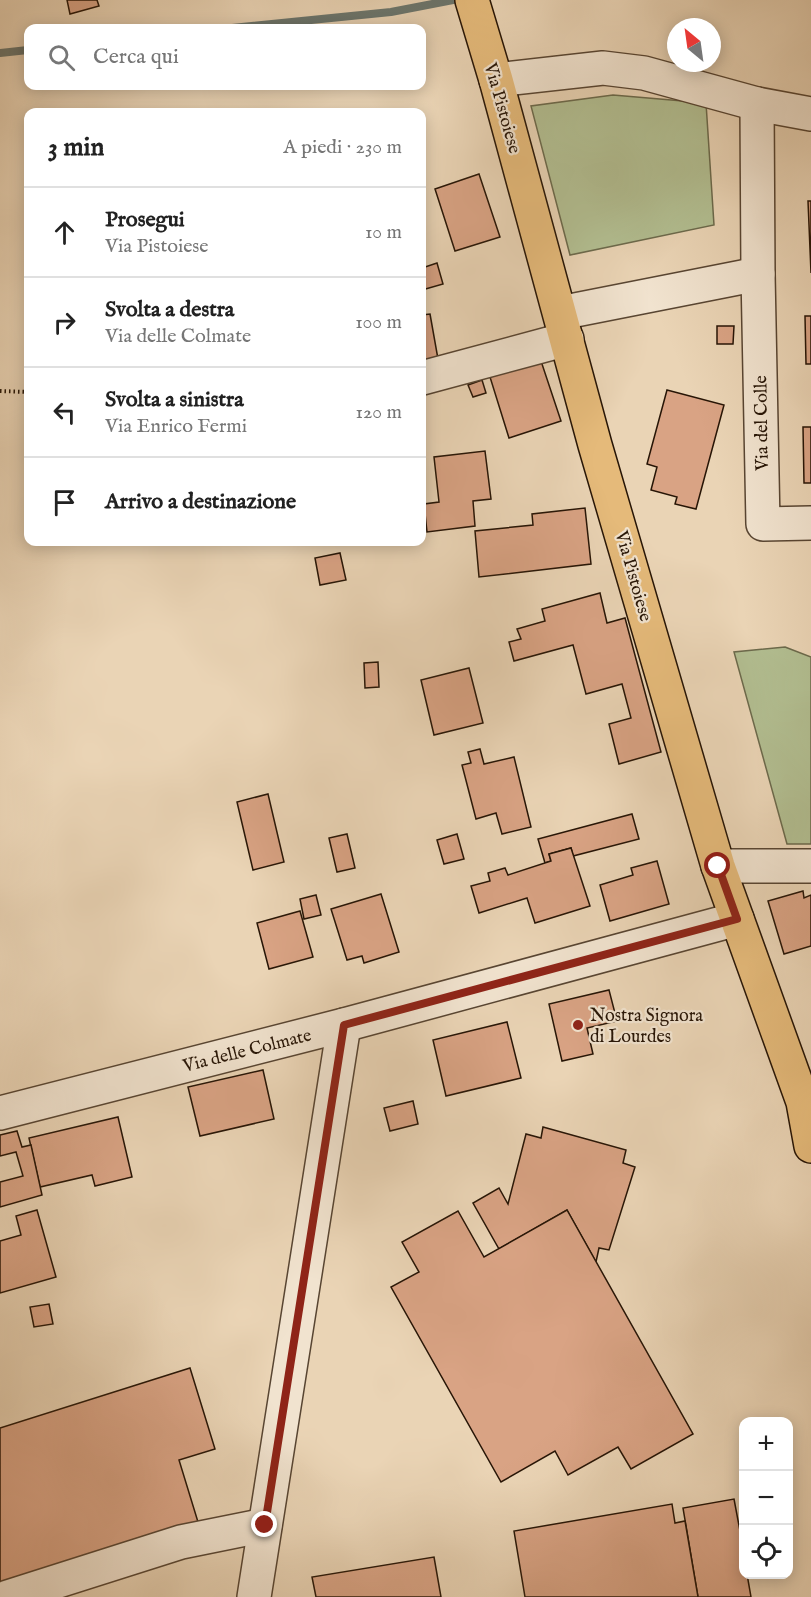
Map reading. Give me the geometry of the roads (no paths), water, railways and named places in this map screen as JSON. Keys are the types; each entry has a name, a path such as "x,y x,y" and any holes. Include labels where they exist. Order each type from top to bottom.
{"main road":[{"name":"Via Pistoiese","path":"472,0 599,456 718,866 803,1102 811,1146"}],"street":[{"path":"496,80 603,68 644,73 758,104 811,114"},
{"name":"Via del Colle","path":"758,104 758,274 763,524 811,523"},
{"path":"426,377 563,326 758,274"},
{"path":"718,866 811,866"},
{"name":"Via delle Colmate","path":"0,1113 344,1025 737,919"},
{"path":"254,1597 344,1025"},
{"path":"8,1597 181,1542 265,1525"}],"waterway":[{"path":"272,24 391,12 453,0"},
{"path":"0,53 24,50"}],"place":[{"name":"Nostra Signora di Lourdes","path":"578,1025"}]}
